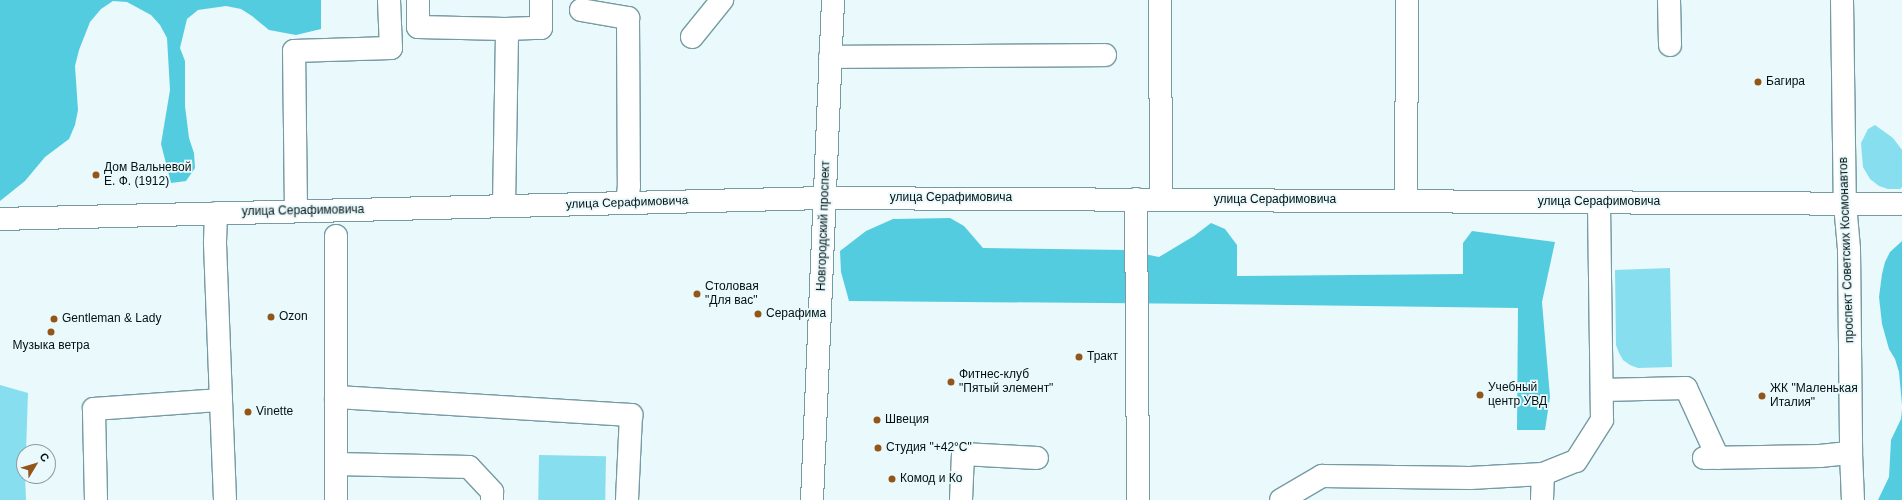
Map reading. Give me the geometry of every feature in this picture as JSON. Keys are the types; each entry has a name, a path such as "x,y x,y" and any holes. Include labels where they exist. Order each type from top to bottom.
{"street":[{"path":"296,211 294,51 391,48 389,0"},
{"path":"418,0 418,27 505,29 541,28 541,0"},
{"path":"692,36 722,0"},
{"name":"Новгородский проспект","path":"812,500 830,57 829,0"},
{"path":"1160,0 1161,200"},
{"path":"1406,201 1407,0"},
{"path":"1669,0 1670,45"},
{"name":"проспект Советских Космонавтов","path":"1842,0 1845,204 1849,249 1851,453 1853,500"},
{"path":"581,10 628,18 629,186 627,203"},
{"path":"504,206 507,38 505,29"},
{"path":"830,57 1105,56"},
{"name":"улица Серафимовича","path":"0,219 825,198 1902,204"},
{"path":"1136,199 1138,500"},
{"path":"1281,500 1322,476 1470,478 1543,474 1576,461 1602,420 1599,202"},
{"path":"216,213 215,242 225,500"},
{"path":"336,236 336,500"},
{"path":"1602,390 1686,388 1710,458 1820,456 1851,453"},
{"path":"336,397 630,416 627,500"},
{"path":"96,500 94,409 221,400"},
{"path":"961,500 963,454 1036,458"},
{"path":"336,464 469,467 492,492 492,500"},
{"path":"1542,500 1543,474"}],"shaded area":[{"path":"0,0 321,0 321,29 296,35 269,30 241,9 226,6 198,10 187,19 180,48 185,61 185,106 189,138 194,153 195,168 186,181 171,183 161,144 170,90 167,38 160,25 151,15 127,2 113,1 101,9 90,22 79,50 75,66 78,110 75,125 69,139 45,157 25,181 0,201"},
{"path":"1875,125 1893,138 1902,150 1902,187 1900,189 1888,189 1879,186 1870,179 1863,167 1861,143 1868,129"},
{"path":"950,218 964,226 983,248 1125,250 1159,257 1194,236 1211,223 1225,229 1237,245 1237,276 1463,274 1463,243 1472,231 1555,242 1542,302 1550,397 1545,430 1517,430 1518,308 849,301 841,272 840,251 866,231 893,219"},
{"path":"1902,241 1902,405 1899,372 1895,359 1889,349 1882,324 1879,297 1885,262 1890,252"},
{"path":"1670,268 1672,367 1638,368 1623,360 1616,345 1615,270"},
{"path":"0,385 28,393 26,444 16,444 16,484 25,484 26,500 0,500"},
{"path":"1902,409 1902,500 1878,500 1889,477 1891,440 1901,419"},
{"path":"539,455 606,456 605,500 538,500"}],"place":[{"name":"Багира","path":"1758,82"},
{"name":"Дом Вальневой Е. Ф. (1912)","path":"96,175"},
{"name":"Столовая \"Для вас\"","path":"697,294"},
{"name":"Серафима","path":"758,314"},
{"name":"Ozon","path":"271,317"},
{"name":"Gentleman & Lady","path":"54,319"},
{"name":"Музыка ветра","path":"51,332"},
{"name":"Тракт","path":"1079,357"},
{"name":"Фитнес-клуб \"Пятый элемент\"","path":"951,382"},
{"name":"Учебный центр УВД","path":"1480,395"},
{"name":"ЖК \"Маленькая Италия\"","path":"1762,396"},
{"name":"Vinette","path":"248,412"},
{"name":"Швеция","path":"877,420"},
{"name":"Студия \"+42°C\"","path":"878,448"},
{"name":"Комод и Ко","path":"892,479"}]}
